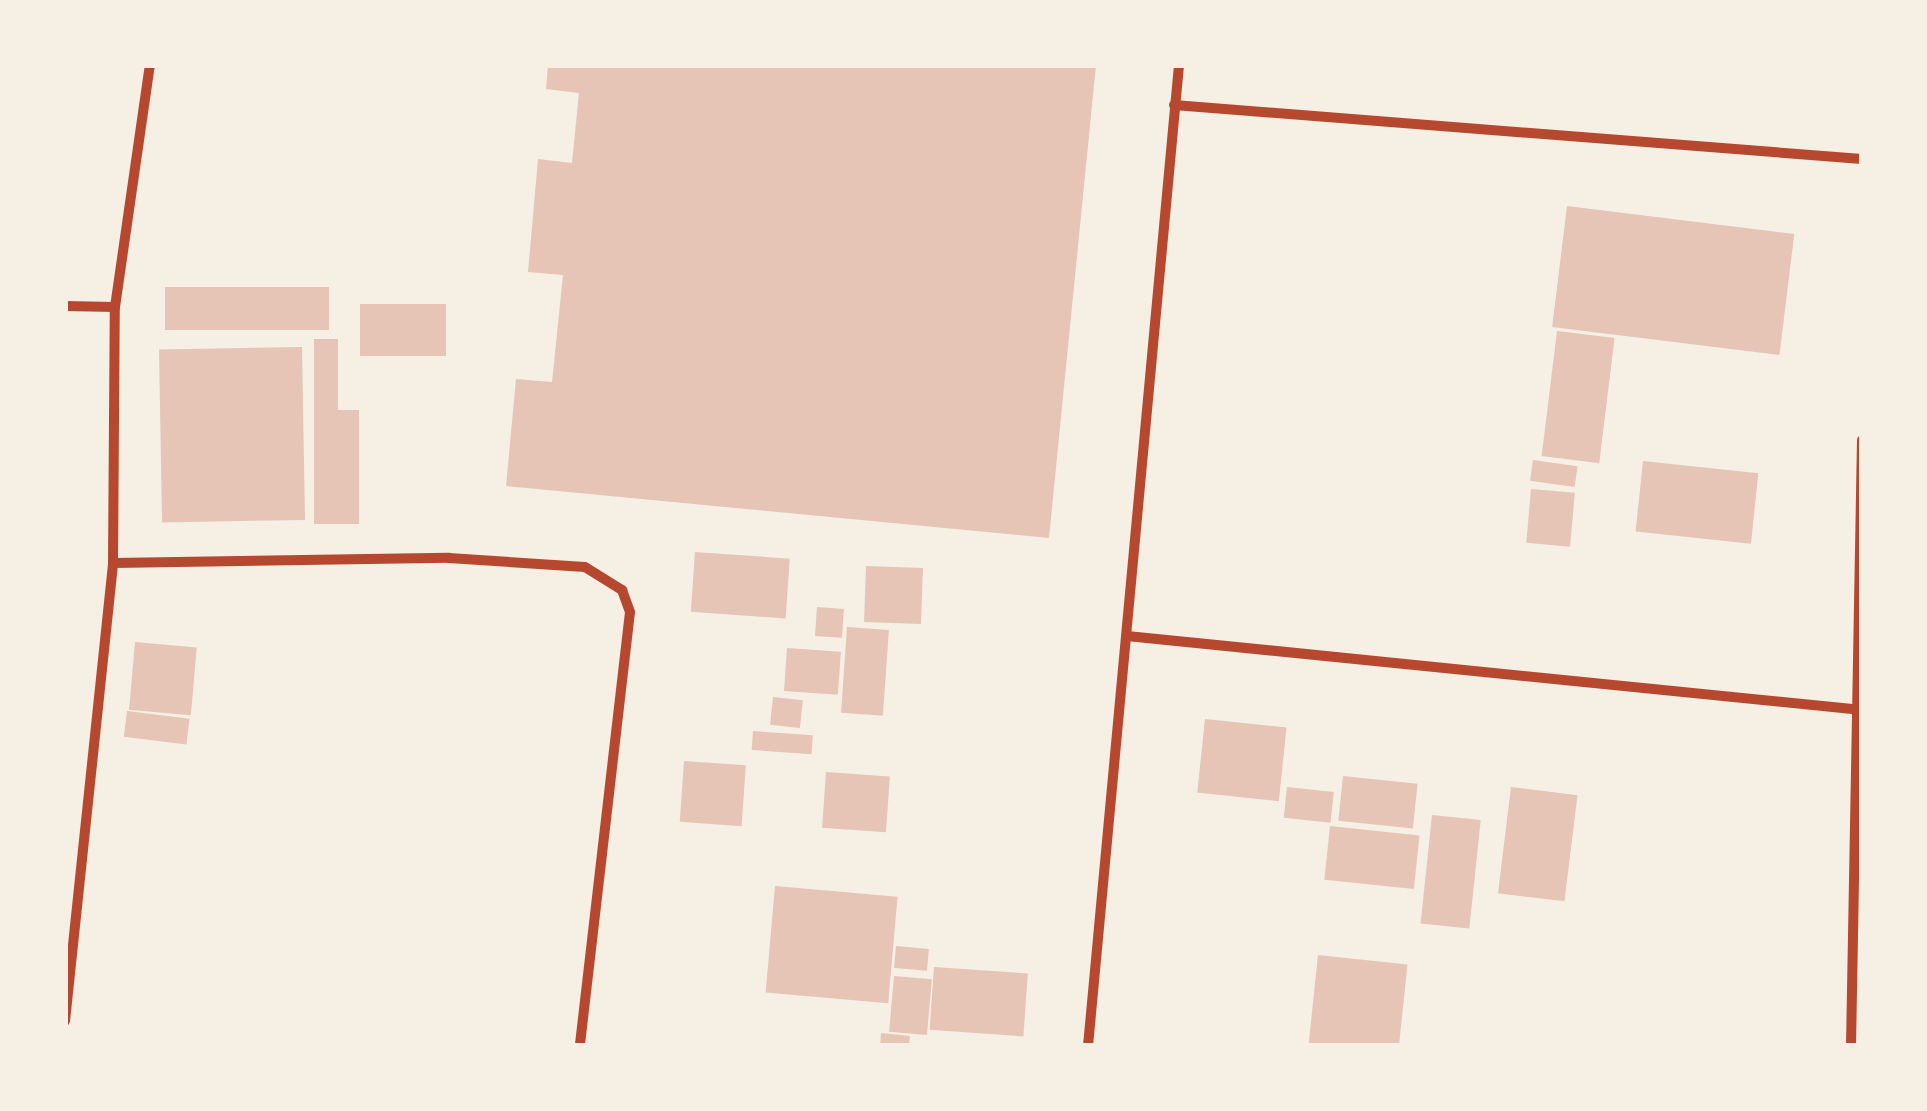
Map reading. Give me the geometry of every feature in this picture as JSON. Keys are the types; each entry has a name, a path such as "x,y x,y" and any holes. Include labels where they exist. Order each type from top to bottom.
{"street":[{"path":"65,1021 113,563 115,307 150,65"},
{"path":"1088,1046 1179,65"},
{"path":"1174,105 1862,160"},
{"path":"65,306 115,307"},
{"path":"1851,1046 1852,709 1862,440"},
{"path":"113,563 449,558 585,567 622,590 630,612 580,1046"},
{"path":"1128,636 1852,709"}],"building":[{"path":"548,65 1096,65 1049,538 506,486 516,379 552,382 563,275 528,272 538,159 572,163 579,93 546,89"},
{"path":"1567,206 1794,234 1779,355 1552,327"},
{"path":"165,287 329,287 329,330 165,330"},
{"path":"360,304 446,304 446,356 360,356"},
{"path":"1557,331 1615,338 1599,463 1542,456"},
{"path":"314,339 338,339 338,410 359,410 359,524 314,524"},
{"path":"302,347 305,520 162,522 159,349"},
{"path":"1533,460 1578,466 1575,487 1530,481"},
{"path":"1643,461 1758,473 1751,544 1636,532"},
{"path":"1531,489 1575,493 1570,547 1526,543"},
{"path":"695,552 790,559 786,618 691,612"},
{"path":"866,566 923,568 921,624 864,622"},
{"path":"817,607 844,609 842,638 815,636"},
{"path":"847,627 889,630 883,716 841,713"},
{"path":"135,642 197,647 191,715 129,710"},
{"path":"787,648 841,652 838,695 784,691"},
{"path":"773,697 803,700 800,728 770,725"},
{"path":"127,711 190,719 186,744 124,737"},
{"path":"1205,719 1287,728 1279,801 1197,793"},
{"path":"753,731 813,735 812,754 752,750"},
{"path":"684,761 746,765 742,826 680,822"},
{"path":"826,772 890,776 886,832 822,828"},
{"path":"1343,776 1418,784 1413,829 1338,821"},
{"path":"1287,787 1334,792 1331,823 1284,818"},
{"path":"1511,787 1578,795 1564,901 1498,893"},
{"path":"1432,815 1481,820 1469,929 1421,923"},
{"path":"1330,826 1420,835 1414,889 1324,880"},
{"path":"775,886 898,897 888,1003 766,993"},
{"path":"896,946 929,949 927,971 894,968"},
{"path":"1318,955 1408,964 1399,1046 1308,1046"},
{"path":"934,967 1028,974 1023,1036 930,1030"},
{"path":"894,976 932,979 927,1035 889,1032"},
{"path":"881,1033 910,1036 909,1046 880,1046"}]}
